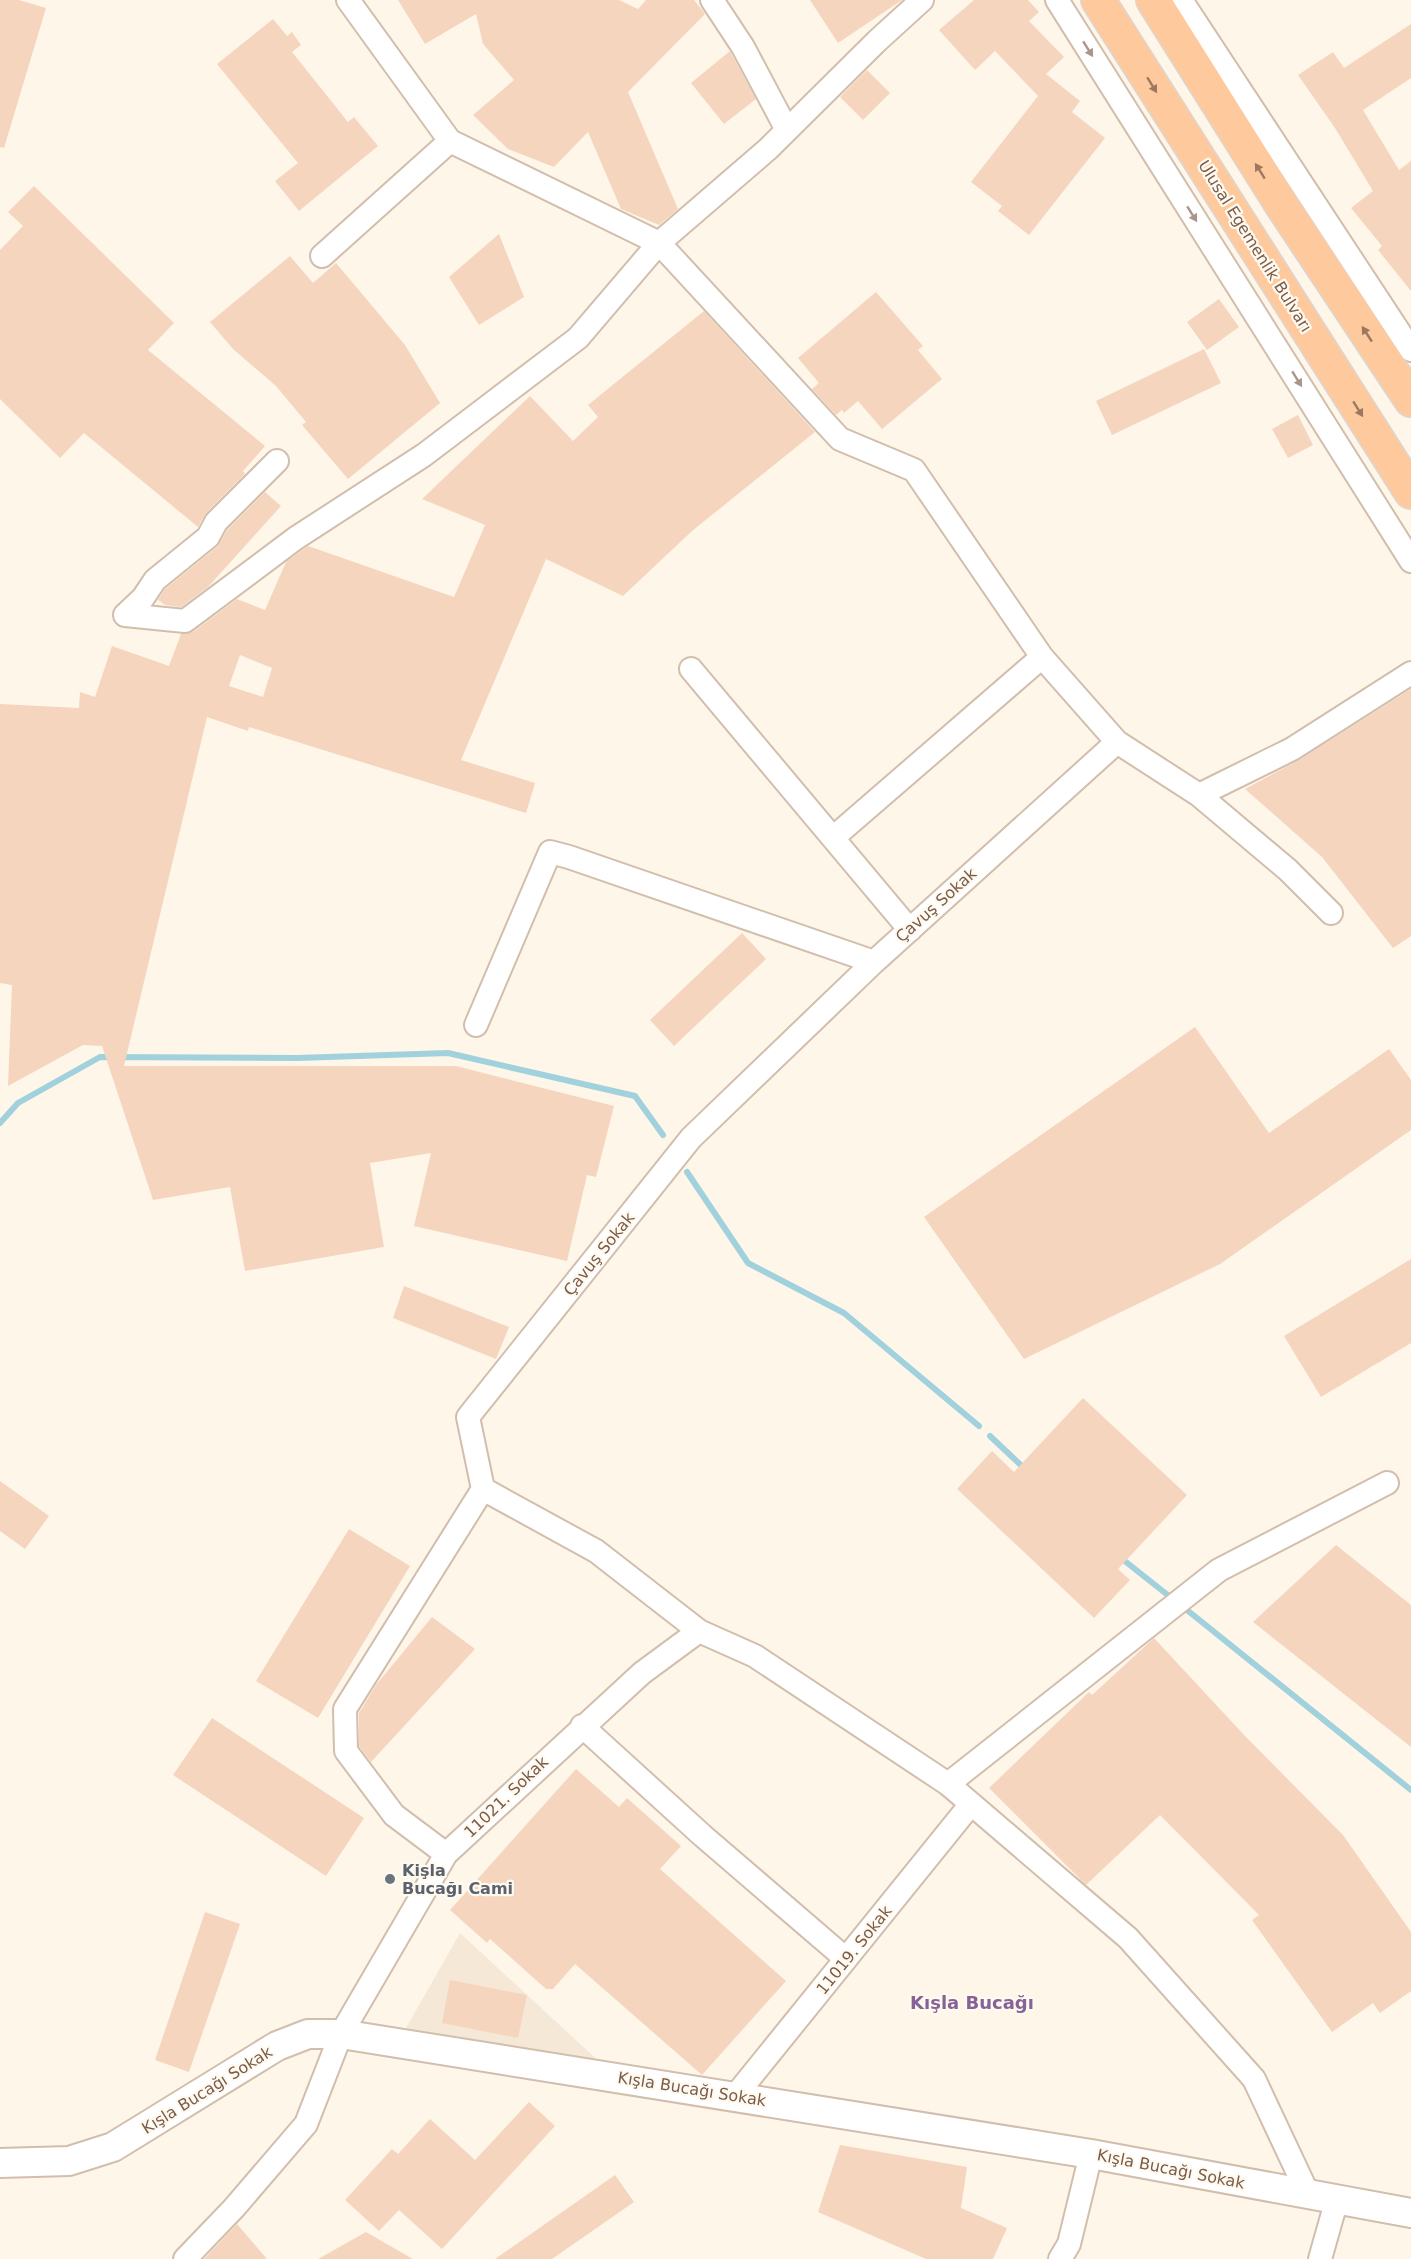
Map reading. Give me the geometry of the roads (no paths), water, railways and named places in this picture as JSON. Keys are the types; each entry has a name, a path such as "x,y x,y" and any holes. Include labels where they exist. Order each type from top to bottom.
{"highway":[{"name":"Ulusal Egemenlik Bulvarı","path":"1098,0 1411,492"},
{"path":"1153,0 1281,204 1411,400"}],"street":[{"path":"348,0 450,141 659,243 840,439 914,470 1042,657 1117,742 1199,795 1288,870 1331,913"},
{"path":"712,0 743,46 787,130"},
{"path":"277,461 216,522 208,537 155,580 143,598 125,615 185,621 296,538 424,455 578,338 659,243 787,130 922,0"},
{"path":"1057,0 1411,561"},
{"path":"1181,0 1411,350"},
{"path":"322,256 450,141"},
{"path":"834,837 1042,657"},
{"path":"691,669 910,930"},
{"path":"1199,795 1292,749 1411,673"},
{"name":"Çavuş Sokak","path":"483,1489 468,1417 691,1138 874,962 1117,742"},
{"path":"476,1025 550,852 874,962"},
{"path":"948,1784 1128,1639 1220,1570 1388,1484"},
{"path":"446,1854 394,1815 346,1751 345,1708 483,1489 596,1551 699,1631 755,1656 948,1784 972,1804 1128,1938 1254,2079 1308,2194"},
{"name":"11021. Sokak","path":"185,2259 234,2208 306,2124 341,2034 446,1854 642,1673 699,1631"},
{"path":"582,1726 703,1836 846,1959"},
{"name":"11019. Sokak","path":"736,2095 972,1804"},
{"name":"Kışla Bucağı Sokak","path":"0,2163 69,2161 113,2147 277,2046 308,2034 341,2034 736,2095 1091,2154 1411,2213"},
{"path":"1059,2259 1069,2244 1091,2154"},
{"path":"1320,2259 1337,2199"}],"waterway":[{"path":"0,1123 18,1103 100,1057 297,1058 448,1053 635,1096 663,1135"},
{"path":"687,1172 748,1263 844,1313 979,1426"},
{"path":"990,1436 1025,1469"},
{"path":"1121,1558 1174,1600"},
{"path":"1182,1606 1411,1790"}],"place":[{"name":"Kişla Bucağı Cami","path":"390,1879"}],"district":[{"name":"Kışla Bucağı","path":"972,2002"}]}
